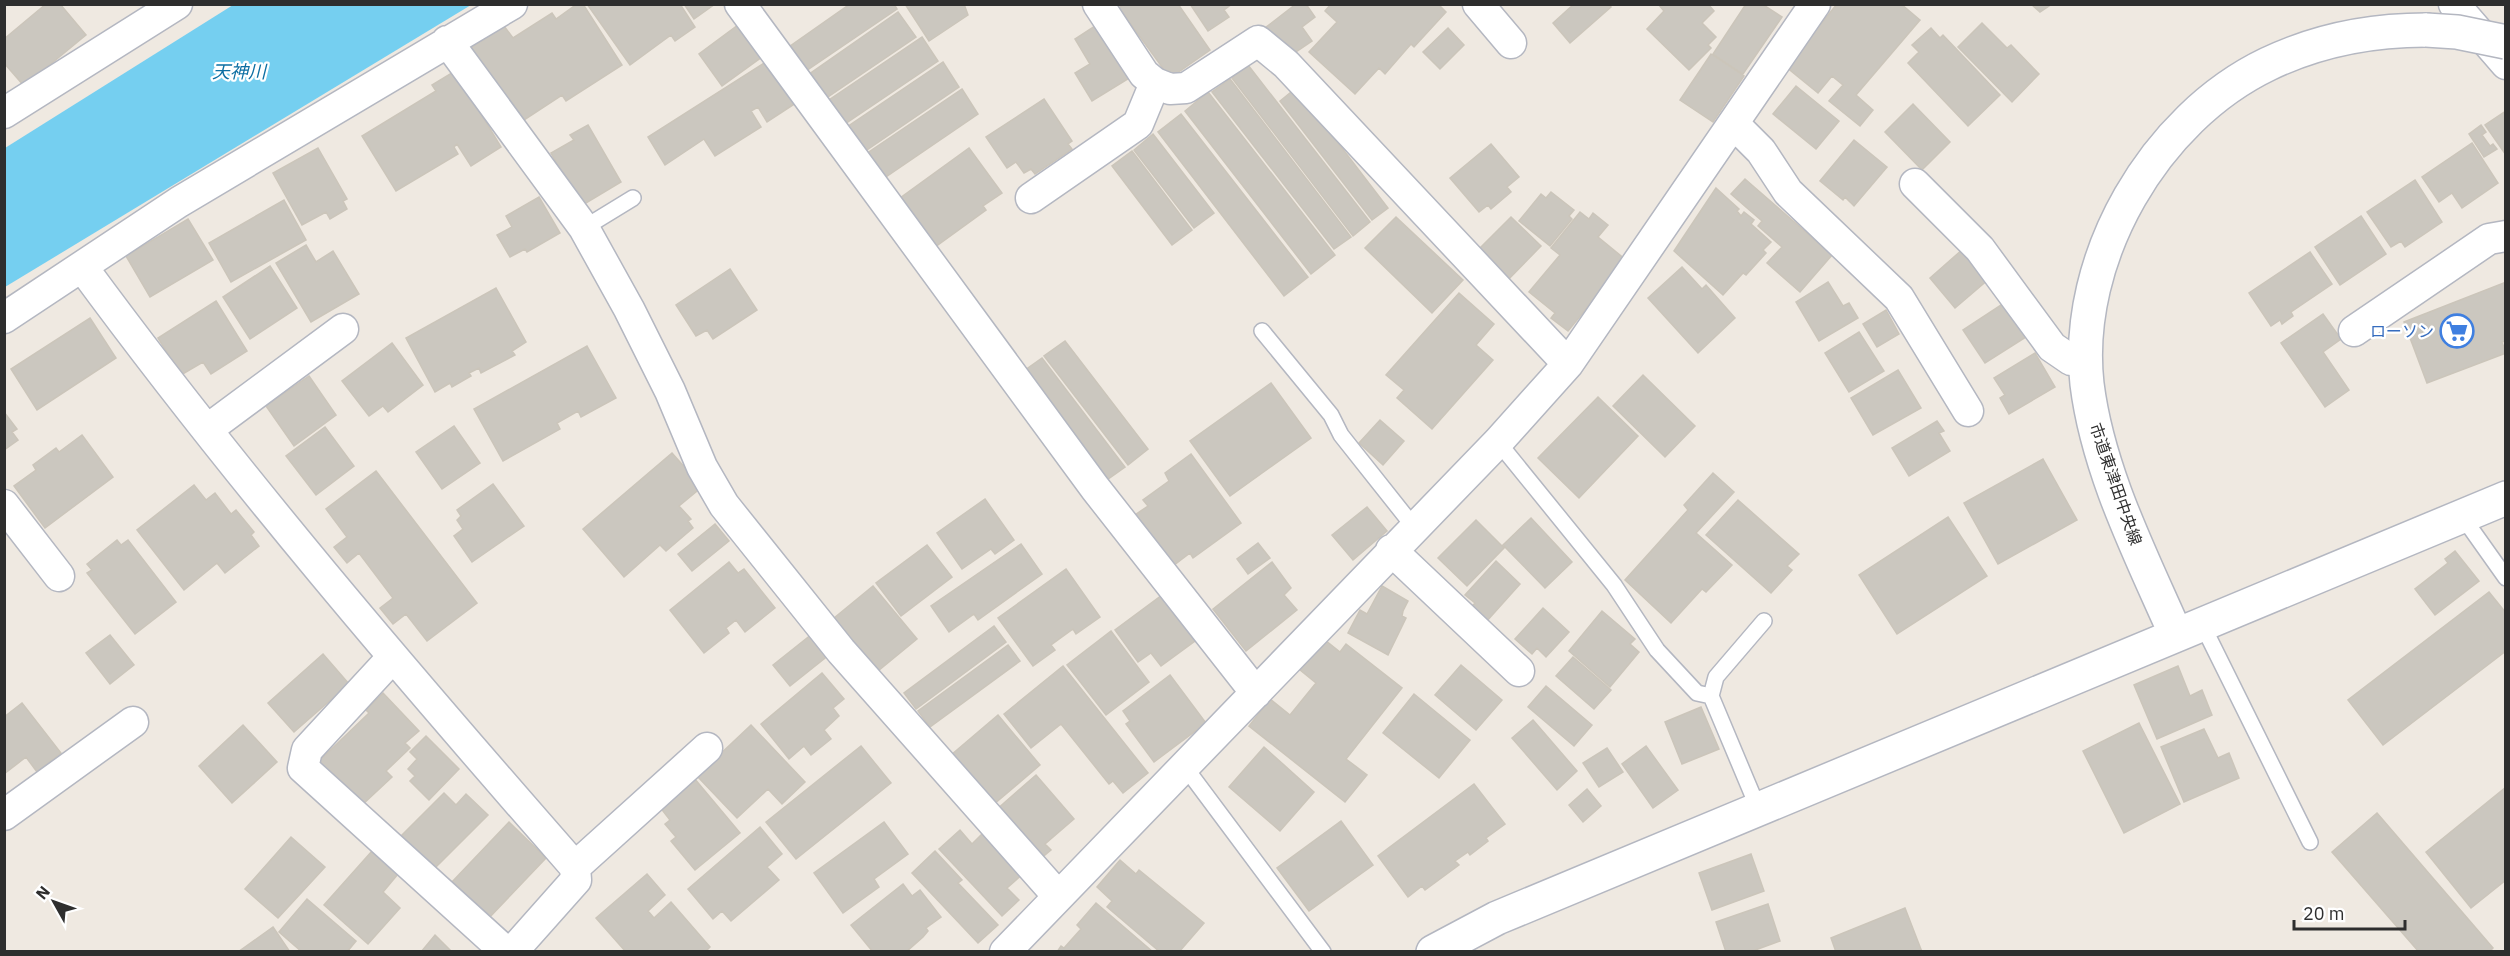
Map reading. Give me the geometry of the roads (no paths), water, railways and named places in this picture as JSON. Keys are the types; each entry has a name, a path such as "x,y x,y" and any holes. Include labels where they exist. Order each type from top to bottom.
{"street":[{"path":"4,113 177,4"},
{"path":"4,318 83,268 179,202 512,4"},
{"path":"740,4 1095,488 1256,693"},
{"path":"1098,4 1144,74 1155,83 1170,89 1186,88 1258,41 1286,64 1568,364"},
{"path":"1478,4 1511,43"},
{"path":"2454,4 2505,64"},
{"path":"1005,951 1185,767 1414,526 1498,442 1568,364 1814,5"},
{"name":"市道東津田中央線","path":"2189,629 2129,530 2102,451 2087,383 2086,360 2097,278 2118,218 2150,165 2192,116 2243,78 2292,54 2346,37 2386,30 2457,32 2505,42"},
{"path":"447,41 584,228 629,309 670,391 702,467 723,505 841,651 1058,896"},
{"path":"1031,198 1138,124 1155,83"},
{"path":"1734,124 1761,151 1788,192 1899,298 1968,411"},
{"path":"1915,184 1980,249 2052,347 2071,360 2086,360"},
{"path":"2354,331 2488,239 2505,236"},
{"path":"83,268 136,340 392,658 575,867 576,880 512,951"},
{"path":"208,429 343,329"},
{"path":"1433,951 1497,918 2505,498"},
{"path":"4,505 59,576"},
{"path":"1391,550 1519,671"},
{"path":"392,658 307,750 303,768 506,951"},
{"path":"4,815 133,722"},
{"path":"575,867 706,747"}],"lane":[{"path":"584,228 633,198"},
{"path":"1262,332 1331,415 1341,435 1414,526"},
{"path":"1498,442 1614,585 1657,650 1697,693 1711,696"},
{"path":"2462,516 2505,578"},
{"path":"1758,808 1711,696 1716,677 1764,621"},
{"path":"2189,629 2310,842"},
{"path":"1185,767 1323,951"}],"water":[{"name":"天神川","path":"233,5 471,5 5,287 5,148"}],"place":[{"name":"ローソン","path":"2457,331"}]}
